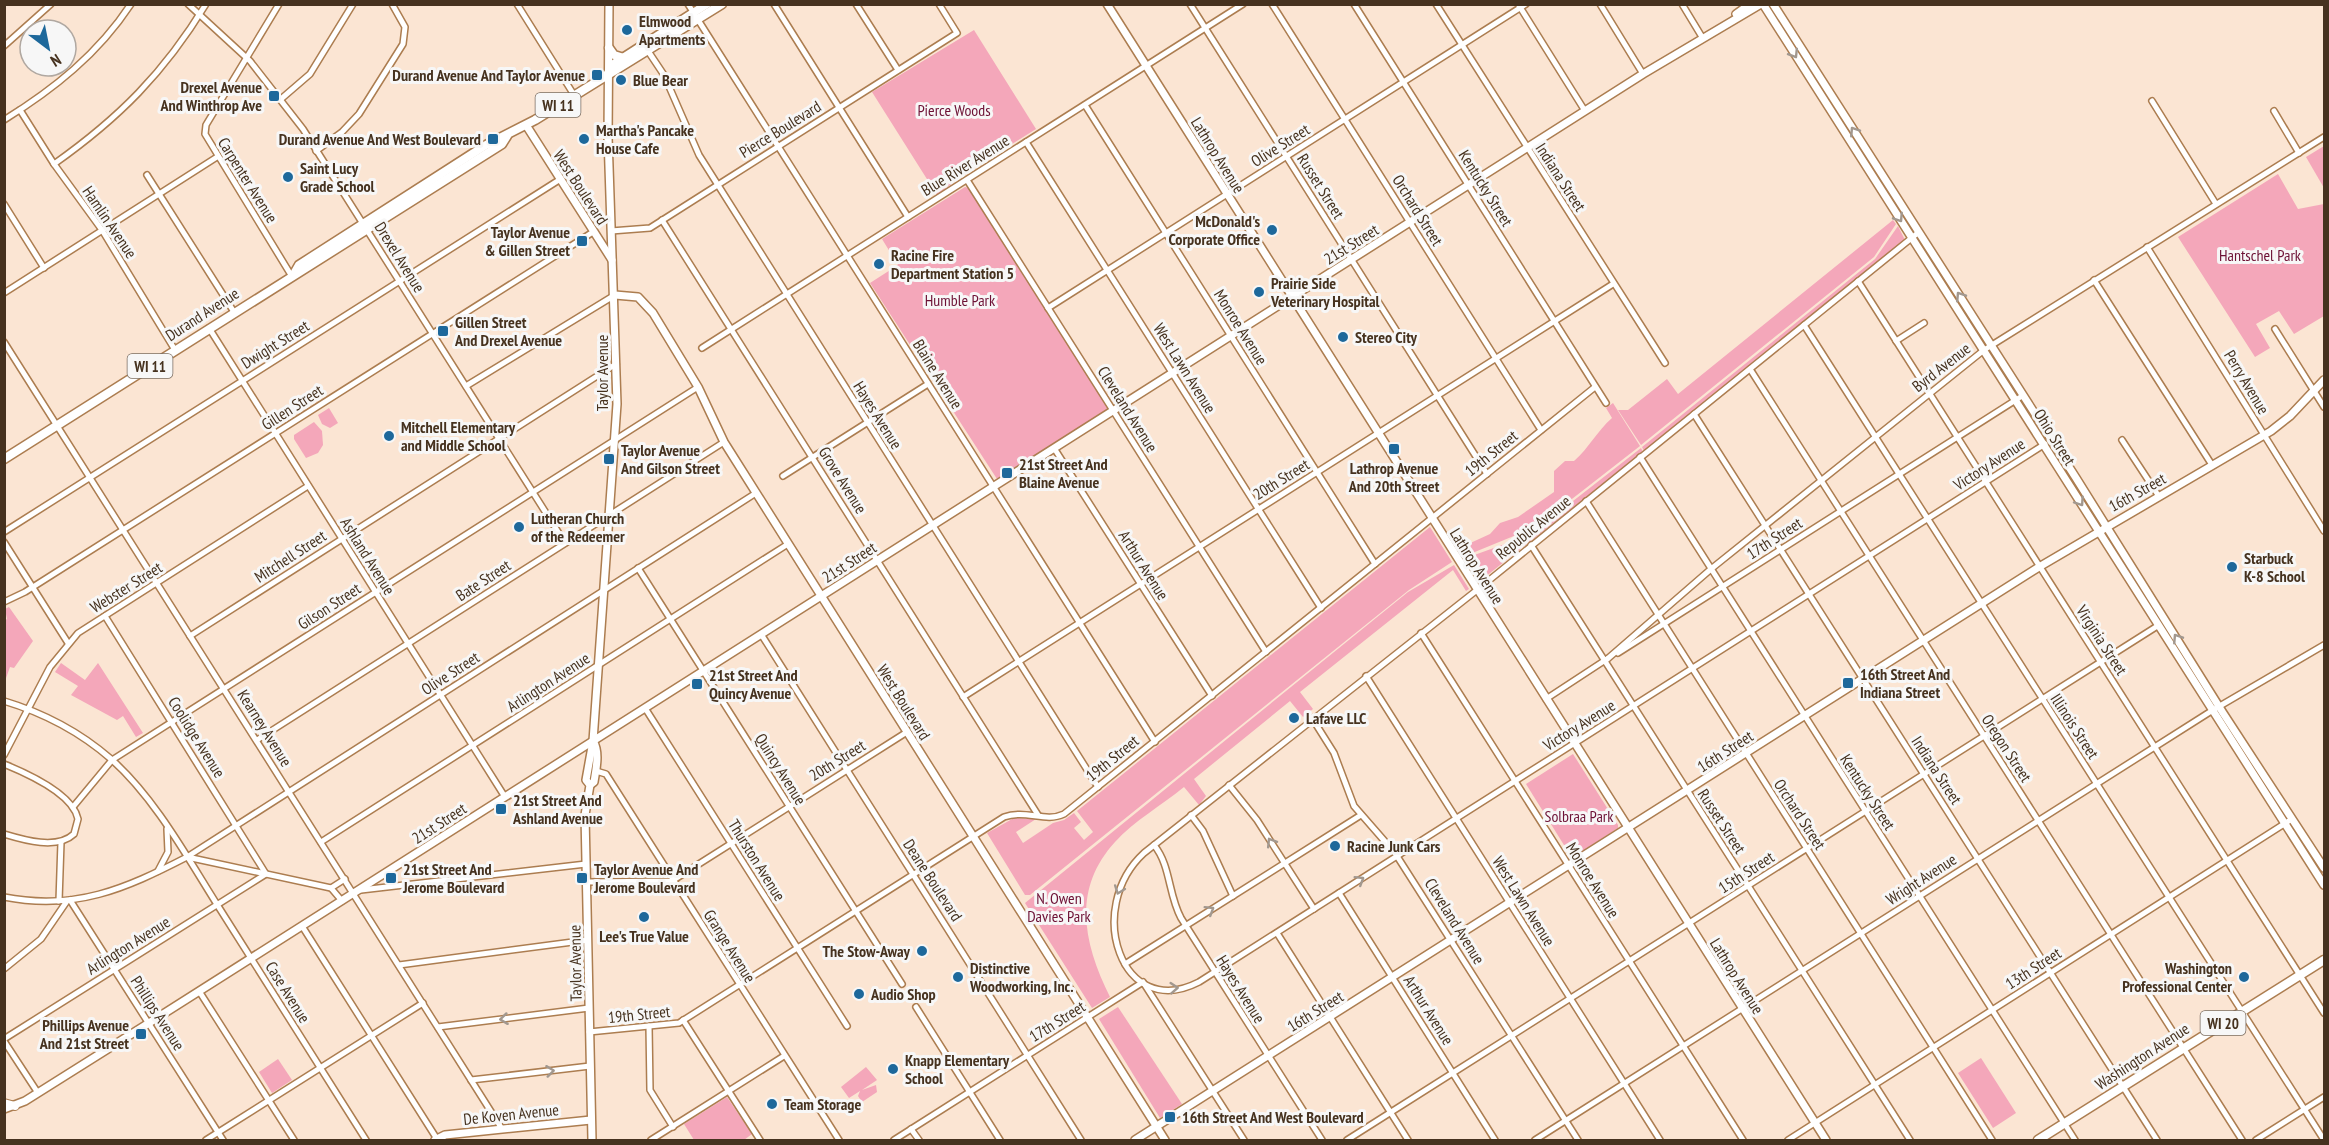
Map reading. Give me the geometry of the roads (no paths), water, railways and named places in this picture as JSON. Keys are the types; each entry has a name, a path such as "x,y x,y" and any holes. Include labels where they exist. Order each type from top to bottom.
{"main road":[{"name":"Durand Avenue","path":"608,73 617,71 648,51 696,16 707,4"},
{"name":"Durand Avenue","path":"4,459 293,274 299,265 365,227 486,145 526,125 608,73 624,58 696,16 722,4"},
{"path":"609,48 614,55 624,58"},
{"name":"Washington Avenue","path":"2038,1140 2325,960"},
{"path":"4,1103 15,1106"}],"street":[{"path":"4,46 51,4"},
{"path":"4,120 20,111 83,62 131,4"},
{"name":"Drexel Avenue","path":"188,4 247,58 281,99 565,543"},
{"path":"54,164 127,108 174,53 206,4"},
{"name":"Carpenter Avenue","path":"279,4 205,129 206,138 217,157 293,274"},
{"path":"281,99 310,74 353,4"},
{"path":"316,151 342,132 359,114 403,44 405,27 392,4"},
{"path":"517,4 574,94"},
{"name":"Taylor Avenue","path":"590,785 586,780 593,741 615,440 616,364 614,262 611,231 609,4"},
{"name":"Blaine Avenue","path":"688,4 1155,742"},
{"path":"774,4 908,217"},
{"path":"856,4 898,70"},
{"name":"Pierce Boulevard","path":"611,231 645,230 957,33 939,4"},
{"name":"Lathrop Avenue","path":"1107,4 1826,1140"},
{"name":"Russet Street","path":"1190,4 1487,474"},
{"name":"Blue River Avenue","path":"702,348 1244,4"},
{"name":"Orchard Street","path":"1272,4 1541,430"},
{"name":"Kentucky Street","path":"1354,4 1606,403"},
{"name":"Indiana Street","path":"1436,4 1665,363"},
{"path":"1600,4 1643,74"},
{"path":"1682,4 1704,35"},
{"name":"21st Street","path":"4,1109 15,1106 38,1093 342,901 1750,4"},
{"name":"21st Street","path":"1704,35 1762,4"},
{"name":"Ohio Street","path":"1762,4 1912,239 1987,347"},
{"name":"Ohio Street","path":"1773,4 1919,232 2019,398 2044,445 2182,662 2216,708 2289,821 2325,885"},
{"path":"1521,6 1585,111"},
{"name":"Olive Street","path":"1048,308 1521,6"},
{"name":"Hayes Avenue","path":"648,51 664,75 699,155 1098,788"},
{"path":"1822,98 1829,92"},
{"path":"2152,101 2216,204"},
{"name":"Monroe Avenue","path":"1085,105 1375,564"},
{"name":"Hamlin Avenue","path":"20,111 54,164 102,230 175,350"},
{"path":"2274,111 2299,153"},
{"name":"West Boulevard","path":"526,125 559,180 614,262"},
{"name":"Byrd Avenue","path":"1605,661 1711,569 1987,347 2325,137"},
{"name":"West Lawn Avenue","path":"1026,142 1321,608"},
{"path":"4,293 217,157"},
{"path":"1869,172 1877,167"},
{"path":"147,175 234,312"},
{"name":"Dwight Street","path":"4,532 559,180"},
{"name":"Cleveland Avenue","path":"967,180 1266,652"},
{"path":"4,204 44,268"},
{"name":"Grove Avenue","path":"662,220 1038,815"},
{"name":"Gillen Street","path":"4,602 33,587 124,530 593,232"},
{"name":"Republic Avenue","path":"1125,964 1113,928 1116,897 1129,870 1154,845 1477,590 1919,232"},
{"name":"Perry Avenue","path":"2147,247 2325,531"},
{"path":"2094,280 2211,465"},
{"name":"Virginia Street","path":"1858,281 2325,1012"},
{"name":"20th Street","path":"963,697 1613,284"},
{"path":"466,386 615,295"},
{"name":"West Boulevard","path":"615,295 633,295 645,302 699,387 724,442 1165,1140"},
{"path":"1896,341 1924,323"},
{"name":"Illinois Street","path":"1804,325 2324,1140"},
{"name":"Ashland Avenue","path":"209,328 505,797"},
{"path":"2275,329 2325,407"},
{"name":"Kearney Avenue","path":"4,342 321,842 356,892 502,1129"},
{"name":"Mitchell Street","path":"190,636 616,364"},
{"name":"Oregon Street","path":"1750,369 2242,1140"},
{"name":"16th Street","path":"1135,1140 2106,525 2263,435 2290,416 2325,380"},
{"path":"783,476 928,384"},
{"name":"Gilson Street","path":"74,807 112,759 699,387"},
{"name":"19th Street","path":"589,1032 683,1020 1008,816 1020,813 1050,818 1064,814 1595,387"},
{"name":"Ohio Street","path":"2019,398 2052,440 2192,661 2216,708"},
{"name":"17th Street","path":"1546,699 2019,398"},
{"name":"Indiana Street","path":"1694,414 2157,1140"},
{"name":"Victory Avenue","path":"1143,982 1162,989 1176,989 1195,984 2052,440"},
{"path":"2122,440 2158,495"},
{"name":"Bate Street","path":"256,740 724,442"},
{"name":"Arthur Avenue","path":"1054,448 1212,696"},
{"name":"Kentucky Street","path":"1640,457 2075,1140"},
{"name":"Webster Street","path":"4,755 50,667 78,633 308,486"},
{"name":"Olive Street","path":"4,897 69,901 123,888 187,857 756,493"},
{"name":"Orchard Street","path":"1586,501 1992,1140"},
{"path":"4,542 68,643"},
{"name":"Arlington Avenue","path":"321,842 788,544"},
{"name":"Russet Street","path":"1531,545 1910,1140"},
{"name":"Quincy Avenue","path":"638,568 902,984"},
{"name":"Coolidge Avenue","path":"105,616 237,824 266,874"},
{"name":"15th Street","path":"1347,1140 2159,625"},
{"name":"Monroe Avenue","path":"1421,633 1743,1140"},
{"name":"Deane Boulevard","path":"761,634 1081,1140"},
{"name":"Wright Avenue","path":"1535,1140 2154,746 2325,645"},
{"path":"2182,662 2192,661"},
{"name":"West Lawn Avenue","path":"1366,676 1660,1140"},
{"name":"Case Avenue","path":"4,701 28,709 73,731 112,759 139,788 187,857 366,1140"},
{"name":"Thurston Avenue","path":"645,708 847,1026"},
{"name":"Cleveland Avenue","path":"1312,718 1329,742 1347,792 1361,815 1398,856 1578,1140"},
{"name":"20th Street","path":"673,880 907,732"},
{"name":"Taylor Avenue","path":"592,1140 585,815 590,785 594,782 596,771 597,747 593,741"},
{"path":"4,764 39,781 74,807 78,819 76,830 61,842 29,840 4,834"},
{"name":"Grange Avenue","path":"596,771 606,774 838,1140"},
{"path":"1229,785 1257,820 1314,909"},
{"path":"1191,815 1203,831 1233,896"},
{"path":"1244,1140 1143,982 1125,964 1361,815"},
{"name":"Ohio Street","path":"2289,821 2325,868"},
{"name":"13th Street","path":"1788,1140 2289,821"},
{"path":"157,873 168,852 167,829"},
{"path":"58,901 61,842"},
{"name":"Hayes Avenue","path":"1154,845 1164,862 1174,905 1322,1140"},
{"path":"187,857 331,888 342,901"},
{"path":"356,892 586,864"},
{"name":"Arlington Avenue","path":"4,1040 266,874"},
{"path":"331,888 345,879"},
{"path":"587,882 673,880"},
{"name":"Arthur Avenue","path":"1339,893 1495,1140"},
{"path":"4,969 41,939 69,901"},
{"name":"Phillips Avenue","path":"69,901 223,1140"},
{"path":"302,926 436,1140"},
{"path":"1277,933 1408,1140"},
{"path":"399,965 588,940"},
{"name":"17th Street","path":"894,1140 1143,982"},
{"path":"199,991 294,1140"},
{"path":"206,1140 423,1003"},
{"path":"916,1007 1000,1140"},
{"path":"438,1027 589,1008"},
{"path":"683,1020 760,1140"},
{"path":"649,1026 650,1090 673,1127"},
{"path":"4,1040 38,1093"},
{"path":"651,1140 784,1056"},
{"path":"471,1080 590,1066"},
{"path":"2256,1140 2325,1097"},
{"name":"De Koven Avenue","path":"436,1140 445,1135 591,1120"},
{"path":"912,1129 919,1140"}],"place":[{"name":"Elmwood Apartments","path":"627,30"},
{"name":"Durand Avenue And Taylor Avenue","path":"597,75"},
{"name":"Blue Bear","path":"621,80"},
{"name":"Drexel Avenue And Winthrop Ave","path":"274,96"},
{"name":"Durand Avenue And West Boulevard","path":"493,139"},
{"name":"Martha's Pancake House Cafe","path":"584,139"},
{"name":"Saint Lucy Grade School","path":"288,177"},
{"name":"McDonald's Corporate Office","path":"1272,230"},
{"name":"Taylor Avenue & Gillen Street","path":"582,241"},
{"name":"Racine Fire Department Station 5","path":"879,264"},
{"name":"Prairie Side Veterinary Hospital","path":"1259,292"},
{"name":"Gillen Street And Drexel Avenue","path":"443,331"},
{"name":"Stereo City","path":"1343,337"},
{"name":"Mitchell Elementary and Middle School","path":"389,436"},
{"name":"Lathrop Avenue And 20th Street","path":"1394,449"},
{"name":"Taylor Avenue And Gilson Street","path":"609,459"},
{"name":"21st Street And Blaine Avenue","path":"1007,473"},
{"name":"Lutheran Church of the Redeemer","path":"519,527"},
{"name":"Starbuck K-8 School","path":"2232,567"},
{"name":"16th Street And Indiana Street","path":"1848,683"},
{"name":"21st Street And Quincy Avenue","path":"697,684"},
{"name":"Lafave LLC","path":"1294,718"},
{"name":"21st Street And Ashland Avenue","path":"501,809"},
{"name":"Racine Junk Cars","path":"1335,846"},
{"name":"21st Street And Jerome Boulevard","path":"391,878"},
{"name":"Taylor Avenue And Jerome Boulevard","path":"582,878"},
{"name":"Lee's True Value","path":"644,917"},
{"name":"The Stow-Away","path":"922,951"},
{"name":"Distinctive Woodworking, Inc.","path":"958,977"},
{"name":"Washington Professional Center","path":"2244,977"},
{"name":"Audio Shop","path":"859,994"},
{"name":"Phillips Avenue And 21st Street","path":"141,1034"},
{"name":"Knapp Elementary School","path":"893,1069"},
{"name":"Team Storage","path":"772,1104"},
{"name":"16th Street And West Boulevard","path":"1170,1117"}],"park label":[{"name":"Pierce Woods","path":"954,110"},
{"name":"Hantschel Park","path":"2260,255"},
{"name":"Humble Park","path":"960,300"},
{"name":"Solbraa Park","path":"1579,816"},
{"name":"N. Owen Davies Park","path":"1059,907"}]}
